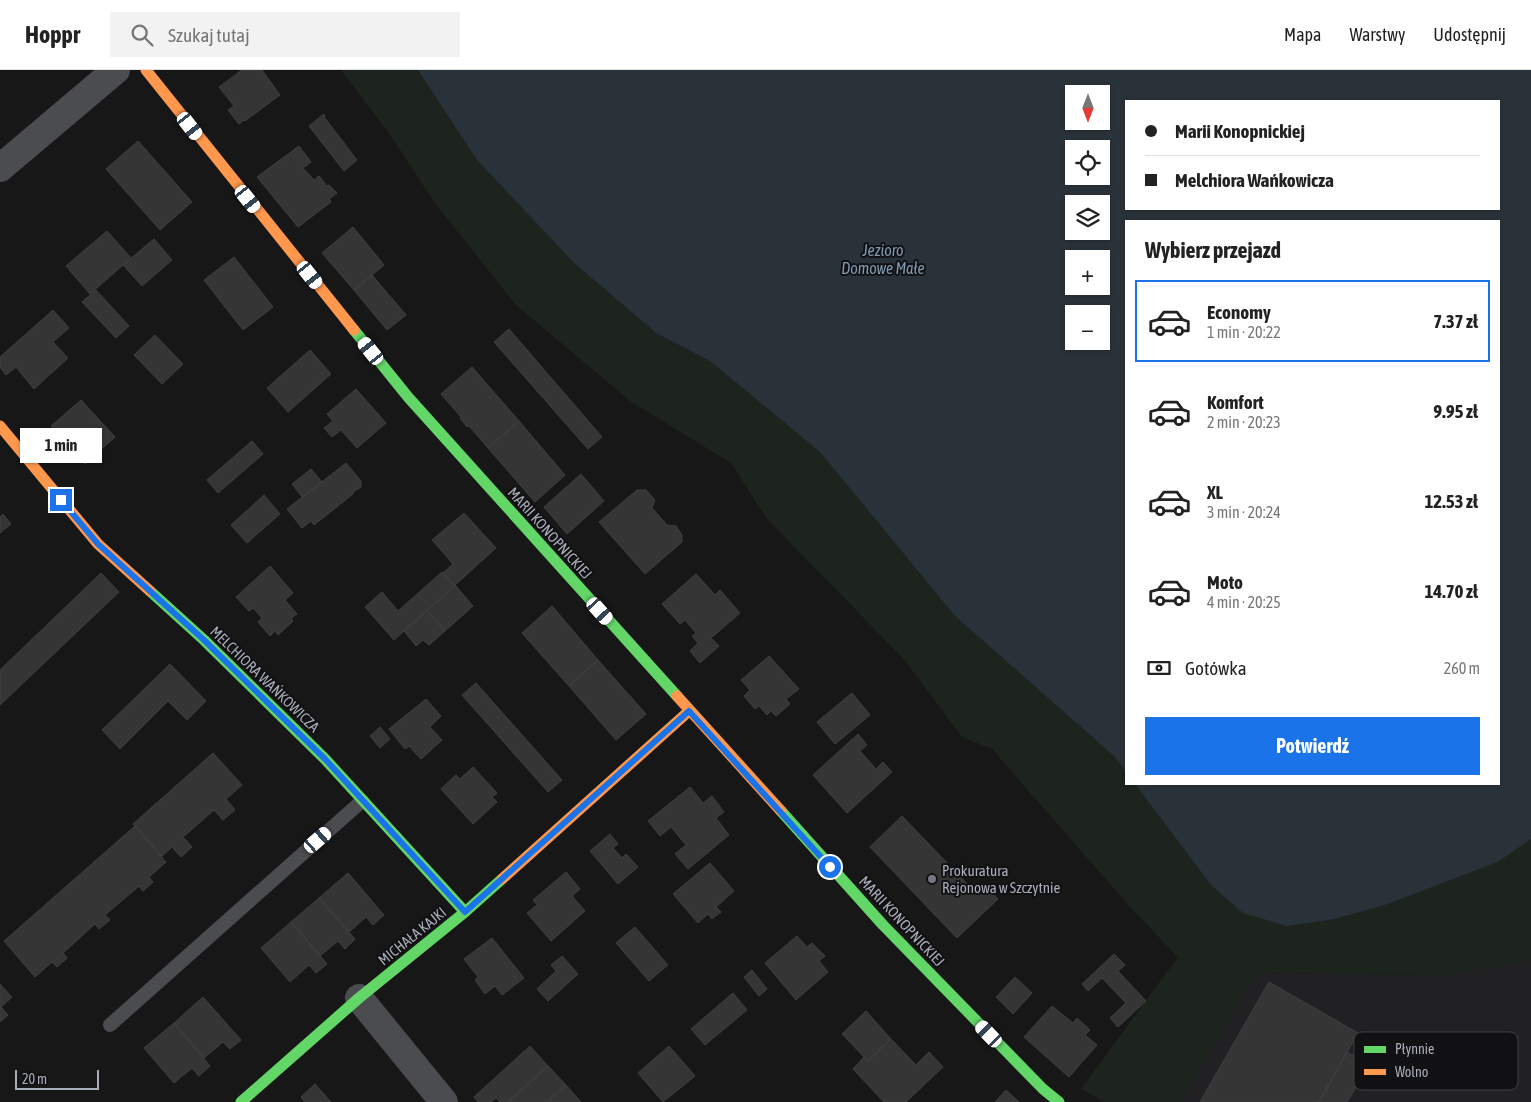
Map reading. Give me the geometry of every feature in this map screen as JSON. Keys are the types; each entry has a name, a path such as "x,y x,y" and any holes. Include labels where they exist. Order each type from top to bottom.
{"street":[{"path":"0,168 116,70"},
{"name":"MARII KONOPNICKIEJ","path":"146,70 408,397 883,925 1059,1102"},
{"name":"MELCHIORA WAŃKOWICZA","path":"0,426 98,544 204,640 325,759 465,912"},
{"name":"MICHAŁA KAJKI","path":"241,1102 359,998 465,912 689,711"},
{"path":"359,998 444,1102"}],"lane":[{"path":"110,1025 362,801"}],"shaded area":[{"path":"341,70 418,70 477,160 574,263 656,333 710,361 820,452 955,616 1115,757 1125,771 1125,785 1136,785 1211,885 1335,919 1385,905 1498,862 1531,839 1531,961 1445,975 1256,973 1181,1102 1104,1102 1081,1089 1178,957 1131,908 992,749 962,737 903,658 767,519 731,463 630,401 516,305 434,202 393,139"},
{"path":"1531,961 1531,1102 1181,1102 1256,973 1445,975"}],"water":[{"name":"Jezioro Domowe Małe","path":"418,70 1531,70 1531,839 1498,862 1385,905 1335,919 1287,926 1243,913 1211,885 1136,785 1500,785 1500,220 1125,220 1125,771 1115,757 955,616 820,452 710,361 656,333 574,263 477,160"}],"building":[{"path":"242,70 262,70 280,95 239,124 228,110 234,106 219,87"},
{"path":"324,114 324,117 357,160 344,171 309,126"},
{"path":"138,141 192,202 160,230 106,169"},
{"path":"299,146 311,162 303,168 314,180 319,176 327,186 329,185 337,193 329,199 331,202 298,227 257,177"},
{"path":"353,227 384,265 354,290 322,253"},
{"path":"107,231 131,258 90,294 66,266"},
{"path":"154,239 172,260 142,286 123,265"},
{"path":"234,257 273,307 243,330 204,280"},
{"path":"372,275 406,315 387,330 354,290"},
{"path":"96,290 129,326 116,338 82,302"},
{"path":"53,310 69,328 53,342 68,358 34,389 16,367 6,375 0,367 0,357"},
{"path":"509,329 602,437 588,449 494,342"},
{"path":"155,335 183,364 162,384 134,355"},
{"path":"310,350 331,374 288,412 267,388"},
{"path":"472,367 519,421 488,448 469,426 467,427 441,394"},
{"path":"356,389 386,423 357,448 341,430 332,437 324,428 333,421 327,414"},
{"path":"81,400 115,437 85,464 51,426"},
{"path":"519,421 565,475 535,502 488,448"},
{"path":"252,441 263,454 218,493 207,480"},
{"path":"346,463 361,481 361,487 314,525 311,521 302,528 287,509"},
{"path":"311,469 322,482 302,497 292,484"},
{"path":"581,474 604,501 567,534 544,507"},
{"path":"637,490 646,490 655,500 652,508 667,525 676,526 682,535 682,542 645,574 599,522"},
{"path":"264,495 280,514 247,543 231,525"},
{"path":"464,513 496,548 454,586 443,573 453,564 432,540"},
{"path":"3,514 11,524 0,533 0,517"},
{"path":"270,566 293,593 285,600 297,614 291,618 293,621 278,635 275,631 270,636 258,622 262,618 253,608 249,611 236,597"},
{"path":"442,572 454,586 394,640 365,607 382,592 398,611"},
{"path":"101,573 119,592 0,705 0,670"},
{"path":"696,574 715,595 720,590 740,613 711,638 719,646 700,663 690,651 698,643 692,636 696,633 685,620 680,624 662,604"},
{"path":"455,585 473,606 445,631 427,611"},
{"path":"552,606 598,660 569,686 522,633"},
{"path":"427,611 445,631 429,645 423,640 416,646 404,631"},
{"path":"769,656 799,689 786,699 790,704 776,716 771,711 767,715 759,706 755,709 744,696 750,690 741,680"},
{"path":"598,660 646,714 616,740 569,686"},
{"path":"170,664 206,701 187,720 168,701 120,749 102,730"},
{"path":"476,683 562,780 548,792 462,695"},
{"path":"852,693 870,715 835,744 817,722"},
{"path":"426,699 441,716 430,727 442,740 421,759 409,746 405,749 389,729"},
{"path":"380,727 390,739 380,748 370,736"},
{"path":"858,734 867,745 860,751 876,769 883,762 892,772 847,813 813,775"},
{"path":"213,753 242,785 226,799 235,810 223,820 214,810 183,837 192,847 181,857 172,847 162,856 133,824"},
{"path":"473,767 497,793 492,797 497,802 473,824 441,789 456,775 460,779"},
{"path":"690,787 703,803 712,796 724,812 716,818 729,835 688,869 675,854 686,845 671,827 660,836 648,821"},
{"name":"Prokuratura Rejonowa w Szczytnie","path":"902,816 974,891 982,883 998,899 957,938 870,847"},
{"path":"135,826 166,862 149,877 153,882 143,891 139,886 105,915 110,920 99,929 95,924 63,953 67,958 57,967 52,962 35,977 4,941"},
{"path":"610,834 618,844 613,848 622,858 626,854 638,867 618,884 590,851"},
{"path":"710,863 734,891 716,907 721,912 712,919 708,914 698,923 673,894"},
{"path":"566,872 580,889 572,896 585,911 551,941 527,913 537,905 533,900"},
{"path":"348,873 384,915 373,925 366,917 349,932 319,898"},
{"path":"319,898 355,939 345,949 338,941 320,956 291,922"},
{"path":"291,922 327,964 316,973 309,965 290,982 261,948"},
{"path":"635,927 668,965 649,981 616,943"},
{"path":"797,936 807,947 812,943 825,956 819,961 828,972 796,1000 765,963"},
{"path":"492,938 524,978 502,995 495,986 485,994 475,980 478,977 464,959"},
{"path":"1114,954 1125,965 1118,971 1146,1001 1118,1027 1110,1018 1126,1003 1102,978 1088,991 1082,984"},
{"path":"562,956 578,974 548,1001 537,989 556,971 551,965"},
{"path":"752,970 767,989 759,996 744,977"},
{"path":"1015,977 1032,993 1013,1014 996,997"},
{"path":"1269,982 1356,1032 1354,1032 1354,1040 1319,1102 1200,1102"},
{"path":"0,984 12,997 1,1007 8,1015 0,1022"},
{"path":"733,993 747,1010 705,1045 691,1029"},
{"path":"203,997 241,1040 230,1049 223,1042 204,1058 174,1023"},
{"path":"1052,1006 1073,1023 1077,1018 1090,1030 1085,1035 1097,1045 1069,1077 1024,1037"},
{"path":"866,1011 891,1039 868,1061 842,1034"},
{"path":"174,1023 210,1066 199,1076 192,1068 174,1083 144,1048"},
{"path":"891,1039 916,1065 929,1052 943,1067 906,1102 884,1102 853,1069 864,1057 868,1061"},
{"path":"530,1046 548,1066 508,1102 500,1102 496,1098 491,1102 478,1102 474,1097"},
{"path":"669,1046 695,1076 663,1102 638,1073"},
{"path":"1347,1052 1354,1056 1354,1090 1347,1102 1319,1102"},
{"path":"548,1066 566,1085 547,1102 508,1102"},
{"path":"315,1084 331,1102 305,1102 301,1097"},
{"path":"566,1085 581,1102 547,1102"},
{"path":"1006,1090 1019,1102 995,1102"}],"traffic: fast":[{"path":"354,330 408,397 677,696"},
{"path":"150,591 204,640 325,759 465,912"},
{"path":"781,811 883,925 1043,1089 1059,1102"},
{"path":"241,1102 359,998 465,912 502,879"}],"traffic: slow":[{"path":"146,70 354,330"},
{"path":"0,426 98,544 150,591"},
{"path":"677,696 781,811"},
{"path":"502,879 689,711"}],"place":[{"name":"Prokuratura Rejonowa w Szczytnie","path":"932,879"}],"route":[{"path":"61,500 98,544 204,640 325,759 465,912 689,711 830,867"}]}
